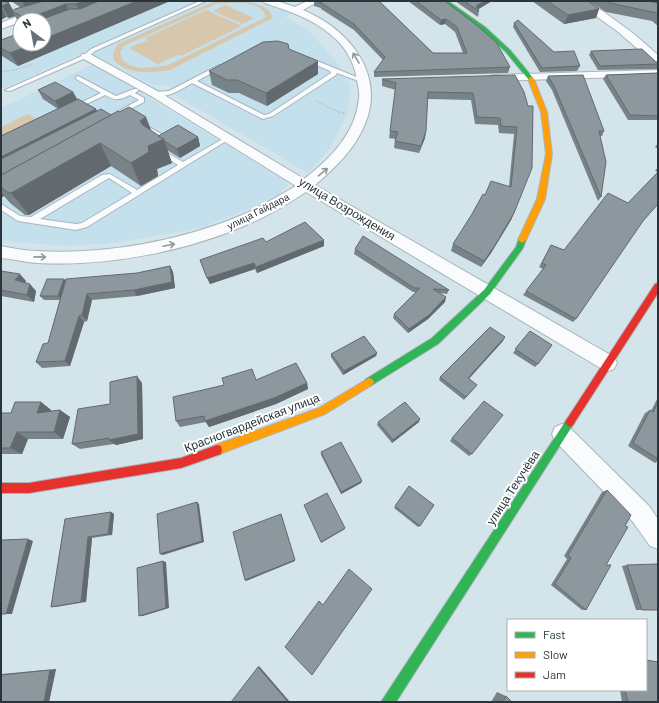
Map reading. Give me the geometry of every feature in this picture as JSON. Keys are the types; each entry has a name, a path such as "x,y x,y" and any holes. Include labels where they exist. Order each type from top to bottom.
{"street":[{"path":"40,12 80,1"},
{"name":"улица Гайдара","path":"1,252 35,257 99,256 171,245 226,228 275,205 306,186 328,168 350,141 364,112 370,82 357,58 342,39 321,23 296,10 268,1"},
{"path":"296,10 314,1"},
{"name":"Красногвардейская улица","path":"1,488 29,488 181,463 322,411 435,341 486,292 519,248 541,200 549,154 544,112 530,77 508,51 483,28 445,1"},
{"path":"580,1 599,12 640,44 658,61"},
{"path":"13,9 19,12"},
{"path":"1,26 12,22"},
{"name":"улица Возрождения","path":"86,56 149,90 306,186 608,363"},
{"path":"483,79 658,74"},
{"name":"улица Текучёва","path":"388,702 658,286"},
{"path":"562,434 641,514 658,538"}],"lane":[{"path":"8,90 86,56 93,50 204,1"},
{"path":"297,55 333,70 370,82"},
{"path":"78,78 115,98 120,98 131,93 149,90 170,93 226,63"},
{"path":"192,81 263,117 271,116 334,74 333,70"},
{"path":"71,110 105,93"},
{"path":"113,116 141,102 142,99 131,93"},
{"path":"134,127 142,125 163,137 162,140 154,145 155,147 183,165"},
{"path":"2,204 18,218 76,227 84,225 228,138"},
{"path":"32,220 104,177 110,176 136,193"}],"path":[{"path":"303,94 338,112 349,114"}],"shaded area":[{"path":"113,1 255,1 292,13 285,17 308,29 336,62 351,87 347,114 330,148 308,173 166,90 172,87 152,85 87,51 5,88 1,85 1,45 12,45 12,52 52,52 52,39"},
{"path":"234,1 258,5 270,12 273,18 170,70 155,72 133,71 120,66 114,61 113,53 118,44 213,2","holes":["216,4 250,4 260,8 266,17 166,66 140,68 129,65 122,59 120,52 124,46"]},
{"path":"225,5 254,18 242,24 213,11"},
{"path":"206,10 242,26 181,56 178,55 158,64 129,48 148,40 145,38"},
{"path":"94,64 290,182 275,199 200,228 116,243 66,246 15,242 1,239 1,108"},
{"path":"28,114 40,121 1,138 1,127"}],"building":[{"path":"1,1 5,1 9,3 2,6"},
{"path":"44,1 84,1 76,4 66,4 45,12 12,11"},
{"path":"99,1 137,1 52,36 52,16 70,9 80,9"},
{"path":"316,1 379,1 433,53 467,53 457,27 446,19 441,20 416,1 445,1 496,42 510,67 374,72 385,57 354,24 322,3"},
{"path":"464,1 485,1 476,6 479,11"},
{"path":"547,1 588,1 599,9 568,15"},
{"path":"607,1 648,1 658,3 658,14 610,3"},
{"path":"518,20 554,52 574,51 580,66 542,68 514,23"},
{"path":"12,36 13,52 10,53 1,48 1,40"},
{"path":"278,41 288,44 289,49 318,61 266,93 237,80 227,80 209,71 263,42"},
{"path":"642,49 656,62 658,62 658,64 600,66 591,51"},
{"path":"658,73 658,116 630,115 606,75"},
{"path":"515,75 524,92 528,106 533,106 532,168 514,213 484,261 453,244 483,194 485,195 491,181 511,187 517,127 501,126 500,118 477,117 473,93 428,92 426,131 421,146 395,141 398,132 390,131 396,83 382,79"},
{"path":"583,75 604,131 599,131 606,162 601,197 554,86 548,76"},
{"path":"55,82 73,92 55,101 38,90"},
{"path":"78,99 96,109 1,157 1,136"},
{"path":"129,107 146,117 140,121 143,125 164,139 148,146 149,152 131,163 100,143 11,193 7,192 1,187 1,175 118,111 119,112"},
{"path":"101,109 111,115 1,175 1,159"},
{"path":"178,125 198,137 177,149 158,136"},
{"path":"658,172 658,204 643,221 576,319 526,291 546,265 542,263 551,245 564,250 608,193 628,203"},
{"path":"305,222 324,240 256,267 254,263 207,278 200,260 263,238 266,242"},
{"path":"363,236 449,290 433,289 446,297 429,315 409,329 394,314 420,288 414,288 355,249"},
{"path":"170,266 172,282 134,290 87,294 82,315 79,316 65,361 36,362 43,344 48,343 66,279 137,273"},
{"path":"1,271 20,274 15,280 30,284 27,295 1,290"},
{"path":"47,279 64,279 58,296 40,296"},
{"path":"490,327 505,337 468,378 477,385 466,397 440,377"},
{"path":"530,331 552,345 538,364 515,349"},
{"path":"364,336 377,353 344,371 331,354"},
{"path":"296,363 307,383 274,398 205,421 204,416 176,421 173,397 224,385 222,378 252,369 256,380"},
{"path":"137,376 138,434 109,440 109,438 72,444 78,409 110,404 110,382"},
{"path":"484,401 503,415 472,454 452,438"},
{"path":"15,402 41,402 37,413 60,410 54,432 17,432 10,448 1,448 1,413 11,413"},
{"path":"405,402 420,419 393,440 378,422"},
{"path":"658,403 658,459 633,443 650,410 653,412"},
{"path":"341,442 362,481 341,492 321,452"},
{"path":"409,486 434,505 420,526 395,506"},
{"path":"607,490 631,515 625,526 628,527 606,565 611,565 586,610 555,584 571,558 568,555"},
{"path":"327,493 345,528 321,542 304,505"},
{"path":"197,502 202,541 160,554 157,514"},
{"path":"111,512 108,534 88,537 81,602 51,607 65,519"},
{"path":"281,514 295,560 245,580 233,532"},
{"path":"28,539 6,614 1,614 1,540"},
{"path":"163,561 166,608 139,616 137,568"},
{"path":"657,564 658,610 642,610 627,565"},
{"path":"349,569 372,589 312,675 285,647 319,601 323,605"},
{"path":"647,660 658,662 658,702 628,702 625,691 647,691"},
{"path":"258,667 288,702 231,702"},
{"path":"50,670 44,702 1,702 1,675"},
{"path":"506,696 512,702 503,702"}],"traffic: fast":[{"path":"445,1 483,28 508,51 531,79"},
{"path":"369,382 435,341 487,292 519,248 522,240"},
{"path":"388,702 570,422"}],"traffic: slow":[{"path":"522,240 541,199 549,154 544,112 531,79"},
{"path":"217,450 322,411 369,382"}],"traffic: jam":[{"path":"570,422 658,286"},
{"path":"1,488 29,488 181,463 217,450"}]}
